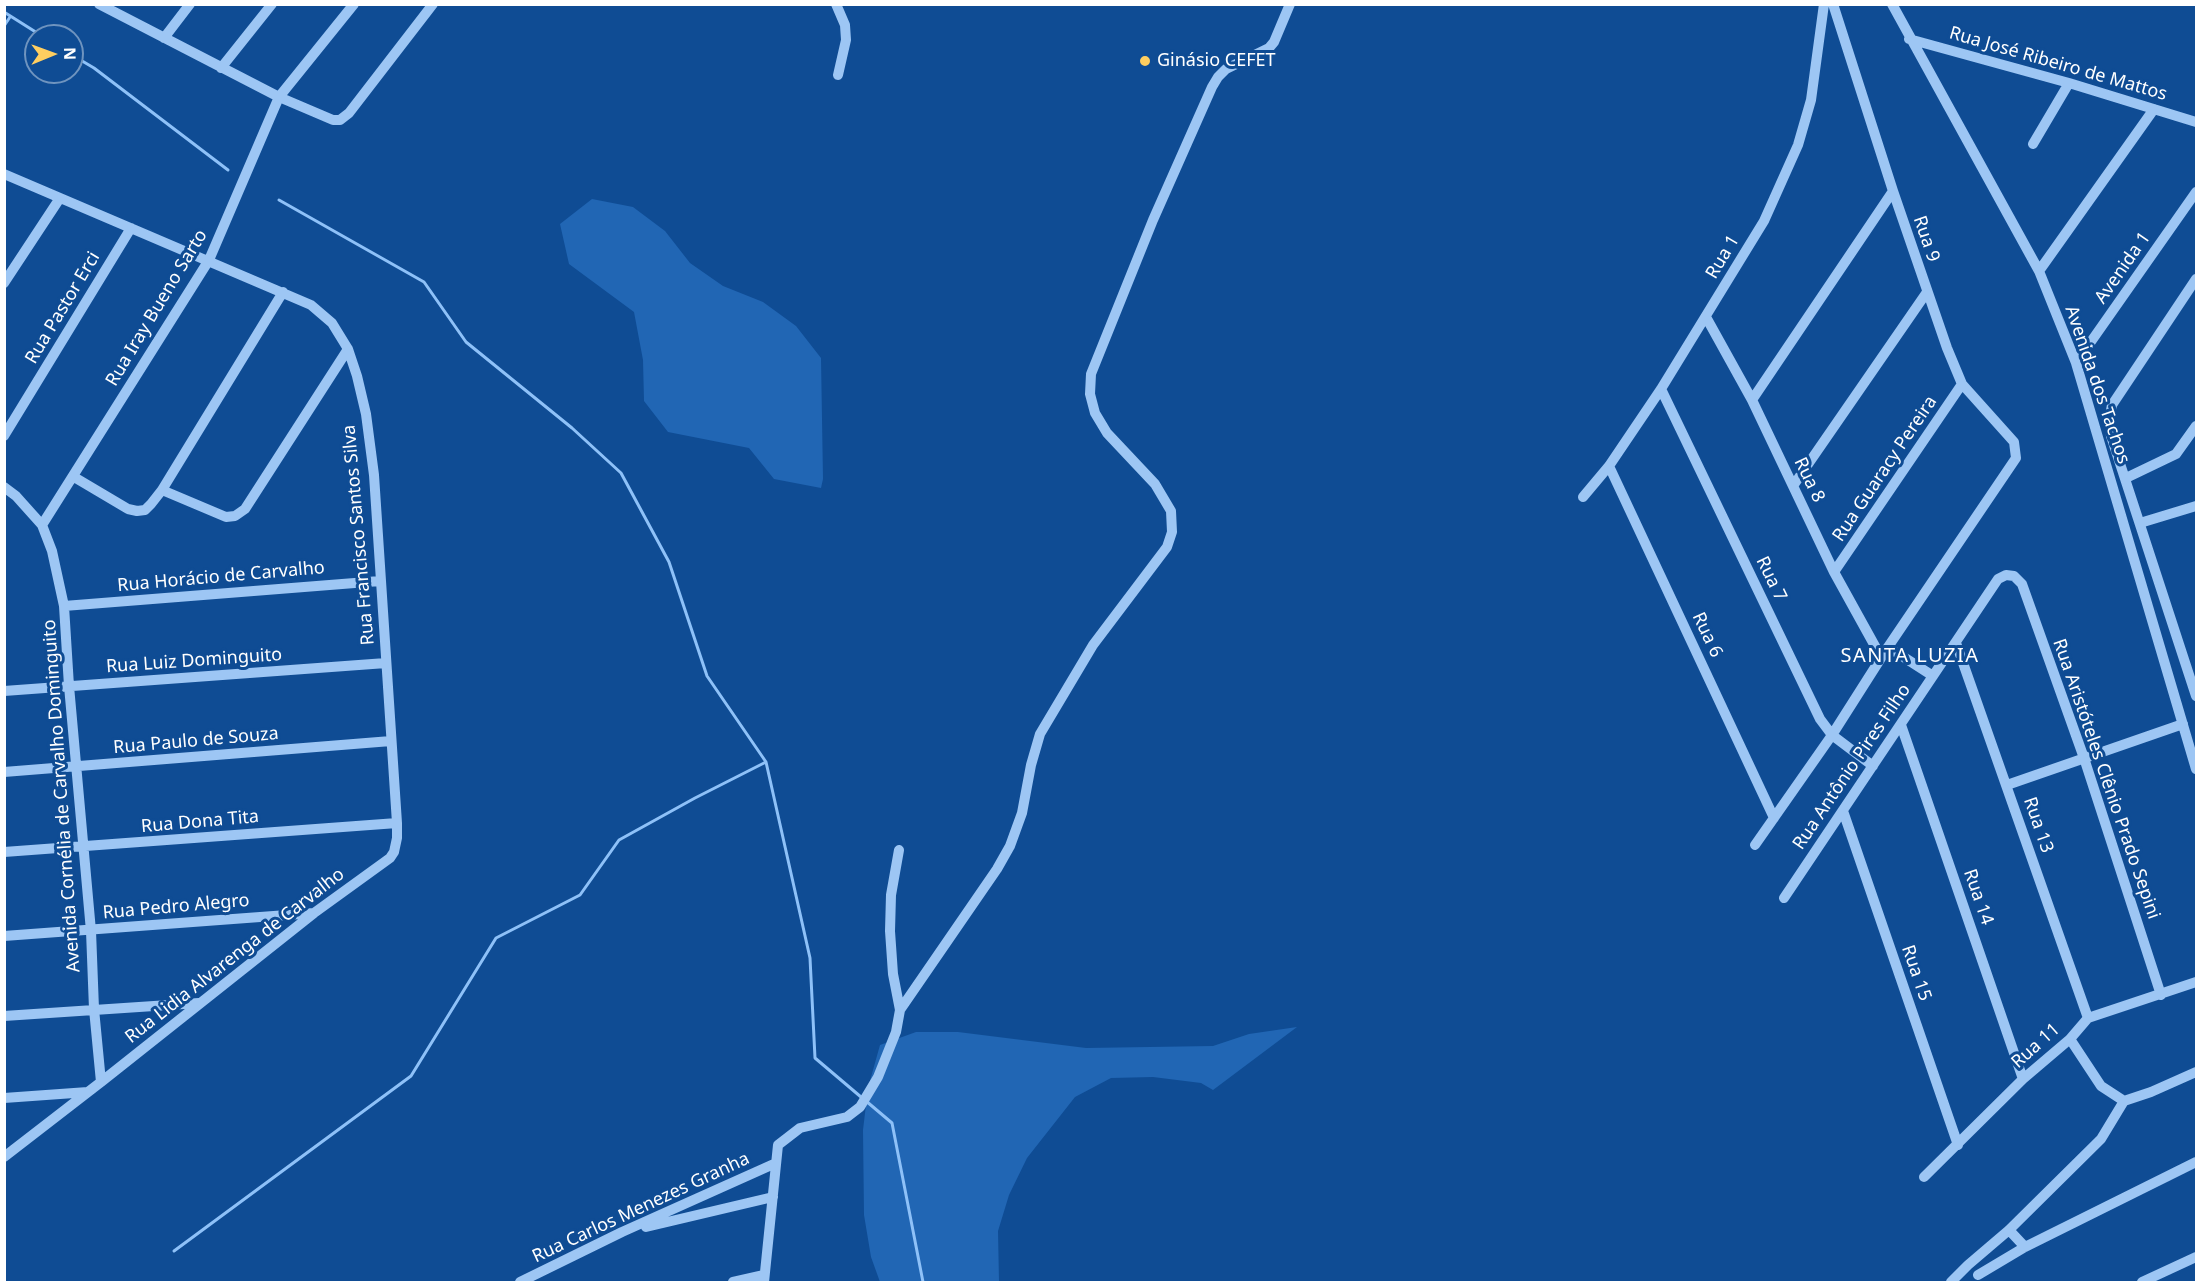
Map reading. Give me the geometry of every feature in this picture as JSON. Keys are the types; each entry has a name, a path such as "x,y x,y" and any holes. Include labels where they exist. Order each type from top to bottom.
{"street":[{"path":"164,38 190,4"},
{"path":"221,68 272,4"},
{"name":"Rua Iray Bueno Sarto","path":"42,525 209,260 279,97 354,4"},
{"path":"106,6 279,97 333,120 340,120 349,113 434,4"},
{"path":"836,4 845,25 846,40 838,75"},
{"path":"900,1010 997,869 1010,846 1022,813 1031,765 1040,734 1056,706 1093,645 1167,547 1173,522 1171,511 1155,484 1107,433 1095,412 1090,394 1091,374 1153,220 1212,87 1226,69 1269,48 1274,42 1290,4"},
{"name":"Rua 1","path":"1583,497 1609,466 1661,389 1764,221 1798,145 1811,100 1824,4"},
{"name":"Rua 9","path":"1833,4 1927,292 1962,384 2014,442 2016,458 2012,466"},
{"name":"Avenida dos Tachos","path":"1892,4 2039,272 2076,363 2196,769"},
{"name":"Rua José Ribeiro de Mattos","path":"1910,39 2069,83 2196,122"},
{"path":"2033,144 2069,83"},
{"path":"2039,272 2154,109"},
{"name":"Rua Francisco Santos Silva","path":"4,174 311,305 332,323 348,349 366,414 374,475 397,823 396,845 390,858"},
{"path":"1752,400 1893,191"},
{"name":"Avenida 1","path":"2076,363 2196,192"},
{"path":"4,284 60,198"},
{"name":"Rua Pastor Erci","path":"4,436 131,228"},
{"name":"Avenida dos Tachos","path":"2196,279 2112,405 2109,421 2111,436 2196,697"},
{"path":"74,477 128,509 145,510 162,490 283,292"},
{"path":"1793,486 1927,292"},
{"name":"Rua 8","path":"1706,317 1752,400 1834,572 1884,652 1933,676"},
{"path":"162,490 226,517 235,516 245,509 348,349"},
{"name":"Rua Guaracy Pereira","path":"1834,572 1962,384"},
{"name":"Rua 7","path":"1661,389 1820,719 1832,735 1873,766"},
{"path":"2126,478 2176,454 2196,426"},
{"name":"Rua 6","path":"1609,466 1774,818"},
{"name":"Rua Antônio Pires Filho","path":"1755,845 1832,735 1884,652 2012,466"},
{"path":"4,488 16,496 42,525"},
{"path":"2140,523 2196,506"},
{"name":"Avenida Cornélia de Carvalho Dominguito","path":"42,525 52,551 64,606 101,1082"},
{"name":"Rua Antônio Pires Filho","path":"1784,898 1998,579 2006,575 2014,576"},
{"name":"Rua Aristóteles Clênio Prado Sepini","path":"2014,576 2022,584 2084,758 2161,995"},
{"name":"Rua Horácio de Carvalho","path":"64,606 380,581"},
{"name":"Rua 13","path":"1956,643 2088,1018"},
{"name":"Rua Luiz Dominguito","path":"4,692 386,663"},
{"path":"2179,706 2196,697"},
{"path":"2007,785 2183,724"},
{"name":"Rua 14","path":"1901,725 2023,1080"},
{"name":"Rua Paulo de Souza","path":"4,772 390,741"},
{"name":"Rua 15","path":"1843,811 1958,1145"},
{"name":"Rua Dona Tita","path":"4,852 83,848 397,823"},
{"path":"733,1282 764,1279 778,1145 800,1128 847,1117 860,1107 878,1077 896,1032 900,1010 893,974 890,931 891,896 899,850"},
{"name":"Rua Lidia Alvarenga de Carvalho","path":"4,1157 314,913 390,858"},
{"name":"Rua Pedro Alegro","path":"4,936 314,913"},
{"path":"2088,1018 2196,982"},
{"path":"4,1016 94,1008 199,1003"},
{"name":"Rua 11","path":"1924,1177 2023,1080 2070,1039 2088,1018"},
{"path":"2070,1039 2101,1086 2124,1101"},
{"path":"1951,1282 2009,1230 2101,1139 2124,1101 2196,1072"},
{"path":"4,1098 88,1092"},
{"path":"1968,1265 1980,1279 2025,1247 2196,1162"},
{"name":"Rua Carlos Menezes Granha","path":"520,1282 622,1232 776,1163"},
{"path":"622,1232 773,1197"},
{"path":"2009,1230 2025,1247"},
{"path":"2142,1282 2196,1257"}],"shaded area":[{"path":"592,199 633,207 665,231 690,263 723,286 763,302 796,326 821,358 823,479 821,488 774,479 749,448 668,432 644,401 643,360 634,312 569,264 560,224"},
{"path":"1297,1027 1213,1090 1201,1083 1153,1077 1111,1078 1075,1097 1027,1158 1009,1195 998,1231 999,1282 880,1282 871,1257 864,1215 863,1130 868,1088 880,1045 916,1032 958,1032 1086,1048 1213,1046 1249,1034"}],"waterway":[{"path":"4,12 24,25"},
{"path":"4,26 10,17"},
{"path":"84,62 228,170"},
{"path":"279,200 424,282 466,342 572,428 621,473 669,562 707,676 766,762 810,958 815,1058 861,1097"},
{"path":"174,1251 411,1076 496,938 580,895 619,840 766,762"},
{"path":"866,1101 892,1123 923,1282"}],"place":[{"name":"Ginásio CEFET","path":"1145,61"}],"district":[{"name":"SANTA LUZIA","path":"1910,656"}]}
